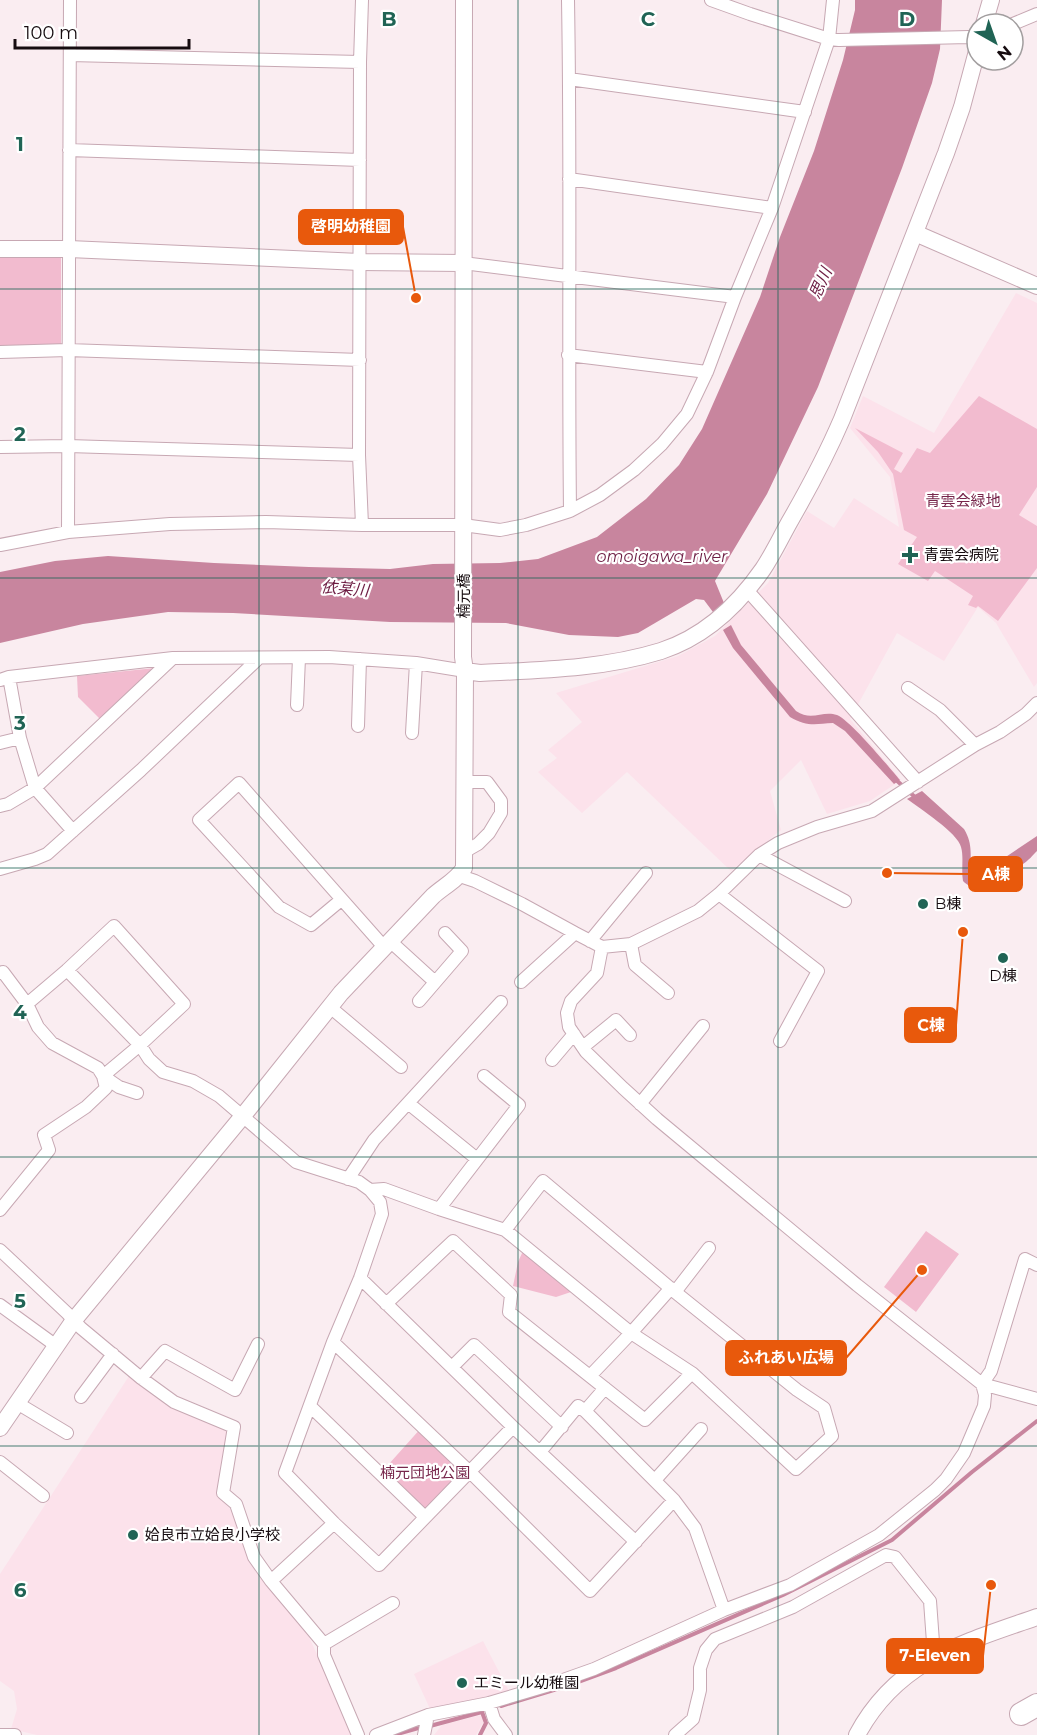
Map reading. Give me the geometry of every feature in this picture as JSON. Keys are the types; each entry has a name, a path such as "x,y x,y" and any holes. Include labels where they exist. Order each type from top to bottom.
{"street":[{"path":"68,532 70,0"},
{"path":"362,0 359,455 362,525"},
{"name":"楠元橋","path":"460,876 464,868 464,0"},
{"path":"568,0 570,511"},
{"path":"711,0 834,39 965,42"},
{"path":"0,545 68,532 170,524 266,522 500,530 526,525 570,511 600,495 634,470 662,444 687,414 707,372 772,208 805,112 834,39 833,0"},
{"path":"70,55 360,62"},
{"path":"73,831 35,788 5,678 173,658 360,659 464,664 489,672 570,667 632,658 663,650 689,638 729,610 764,567 826,455 915,233 962,107 968,72"},
{"path":"569,79 805,112"},
{"path":"69,150 360,160"},
{"path":"569,179 772,208"},
{"path":"915,233 1037,286"},
{"path":"0,249 69,249 360,262 463,263 735,297"},
{"path":"0,351 68,350 360,360"},
{"path":"568,355 707,372"},
{"path":"0,447 68,446 359,455"},
{"path":"747,590 918,782"},
{"path":"0,806 8,804 35,788 173,658"},
{"path":"0,869 47,854 141,770 259,658"},
{"path":"297,705 299,658"},
{"path":"358,726 360,659"},
{"path":"412,733 416,663"},
{"path":"908,688 940,710 975,745"},
{"path":"0,1428 74,1320 330,1007 387,944 449,882 460,876 475,881 602,947 631,944 698,911 759,855 778,843 817,827 872,811 975,745 1000,732 1026,714 1037,703"},
{"path":"0,743 20,738"},
{"path":"463,782 487,782 501,801 501,813 489,832 478,844 464,852"},
{"path":"341,900 311,925 279,907 199,820 239,783 341,900 387,944 435,982"},
{"path":"759,855 845,901"},
{"path":"590,941 646,873"},
{"path":"719,894 818,971 780,1041"},
{"path":"27,1004 114,926 184,1004 104,1076"},
{"path":"419,1001 462,951 446,933"},
{"path":"522,982 575,933"},
{"path":"631,944 635,965 668,993"},
{"path":"602,947 597,973 571,1001 567,1013 570,1027 583,1047 640,1104 848,1278 982,1384 1037,1399"},
{"path":"67,970 163,1072 193,1081 219,1096 296,1162 359,1182 380,1202 382,1214 360,1278 333,1342 285,1473 379,1565 513,1427"},
{"path":"0,974 3,972 27,1004 38,1027 52,1043 98,1068 104,1076 119,1087 137,1093"},
{"path":"348,1179 374,1140 501,1002"},
{"path":"330,1007 401,1067"},
{"path":"583,1047 616,1020 630,1035"},
{"path":"640,1104 703,1026"},
{"path":"552,1060 574,1034"},
{"path":"0,1210 49,1150 44,1135 86,1107 106,1088 104,1076"},
{"path":"439,1209 519,1106 484,1076"},
{"path":"408,1103 477,1159"},
{"path":"370,1190 384,1189 505,1230 632,1333 693,1373 796,1469 832,1436 824,1408 797,1390 543,1182 505,1230"},
{"path":"387,1304 453,1241 511,1295 509,1312 645,1420 693,1373"},
{"path":"590,1376 673,1290 709,1248"},
{"path":"0,1250 81,1328 141,1378 174,1402 234,1427 223,1493 236,1504 254,1557 271,1581 324,1644 324,1655 358,1735"},
{"path":"376,1735 428,1715 489,1703 594,1670 724,1610 790,1585 879,1535 935,1490 946,1479 964,1453 984,1406 985,1395 982,1384 991,1371 1025,1259 1037,1265"},
{"path":"360,1278 513,1427 636,1542"},
{"path":"0,1305 55,1345"},
{"path":"333,1342 470,1472 590,1591 674,1500"},
{"path":"141,1378 165,1352 235,1390 258,1344"},
{"path":"452,1367 474,1345 562,1427"},
{"path":"81,1397 113,1354"},
{"path":"585,1411 605,1388"},
{"path":"17,1403 68,1433"},
{"path":"540,1452 578,1406 585,1411 674,1500 695,1528 724,1610"},
{"path":"311,1407 425,1517"},
{"path":"655,1480 701,1430"},
{"path":"0,1462 43,1496"},
{"path":"271,1581 334,1523"},
{"path":"879,1535 886,1555"},
{"path":"675,1735 693,1719 700,1690 700,1668 706,1650 715,1639 793,1607 886,1555 895,1557 930,1601 934,1656"},
{"path":"324,1644 393,1603"},
{"path":"857,1735 874,1708 912,1670 934,1656 1037,1617"},
{"path":"489,1703 494,1719 506,1735"},
{"path":"422,1734 428,1715"},
{"path":"0,1735 15,1735"}],"shaded area":[{"name":"青雲会病院","path":"1016,293 1037,303 1037,683 1034,687 996,623 978,607 944,661 897,633 850,719 901,780 870,801 827,814 801,760 770,791 781,830 731,871 627,772 582,813 538,772 557,758 548,750 582,722 556,693 678,656 715,636 768,583 807,511 834,528 854,498 899,527 890,477 850,428 863,396 934,433"},
{"name":"姶良市立姶良小学校","path":"129,1376 229,1432 228,1446 216,1493 232,1511 249,1559 309,1637 354,1735 37,1735 11,1729 17,1709 14,1691 0,1681 0,1574"},
{"name":"エミール幼稚園","path":"483,1641 510,1693 431,1711 414,1674"},
{"name":"エミール幼稚園","path":"481,1715 484,1721 476,1735 434,1735 442,1725"}],"green space":[{"path":"0,255 61,256 61,347 0,347"},
{"name":"青雲会緑地","path":"979,396 1037,429 1037,487 1019,515 1037,526 1037,568 998,621 978,606 976,608 968,605 973,596 935,571 928,581 898,564 917,537 904,530 893,474 878,452 855,428 903,453 894,469 901,473 917,448 930,453"},
{"path":"155,668 100,719 78,697 77,676"},
{"path":"926,1231 959,1254 916,1312 884,1287"},
{"path":"523,1251 571,1292 556,1297 513,1286"},
{"name":"楠元団地公園","path":"422,1427 470,1472 425,1517 380,1474"}],"water":[{"name":"omoigawa_river","path":"855,0 942,0 940,49 932,83 902,168 818,387 767,494 715,581 724,603 713,612 704,600 696,599 638,633 618,637 569,635 506,623 390,622 233,613 168,612 83,624 0,643 0,572 55,561 108,556 214,563 390,569 433,564 500,563 538,559 597,537 646,499 679,465 702,429 760,297 780,237 814,151 843,60 855,10"},
{"path":"731,625 741,645 796,711 807,716 837,715 869,744 900,780 894,784 845,731 833,723 806,724 790,717 733,648 723,630"},
{"path":"922,791 964,829 970,846 972,873 976,877 1037,836 1037,851 1025,863 1009,870 987,885 969,886 963,881 962,851 958,841 929,814 907,799"}],"waterway":[{"path":"895,779 916,798"},
{"path":"501,1706 616,1668 783,1595 892,1540 972,1472 1037,1421"},
{"path":"430,1726 482,1712 486,1723 480,1735"},
{"path":"394,1735 422,1727"}],"place":[{"name":"啓明幼稚園","path":"416,298"},
{"name":"青雲会病院","path":"910,555"},
{"name":"A棟","path":"887,873"},
{"name":"B棟","path":"923,904"},
{"name":"C棟","path":"963,932"},
{"name":"D棟","path":"1003,958"},
{"name":"ふれあい広場","path":"922,1270"},
{"name":"姶良市立姶良小学校","path":"133,1535"},
{"name":"7-Eleven","path":"991,1585"},
{"name":"エミール幼稚園","path":"462,1683"}],"water label":[{"name":"思川","path":"820,283"},
{"name":"依某川","path":"345,588"}]}
